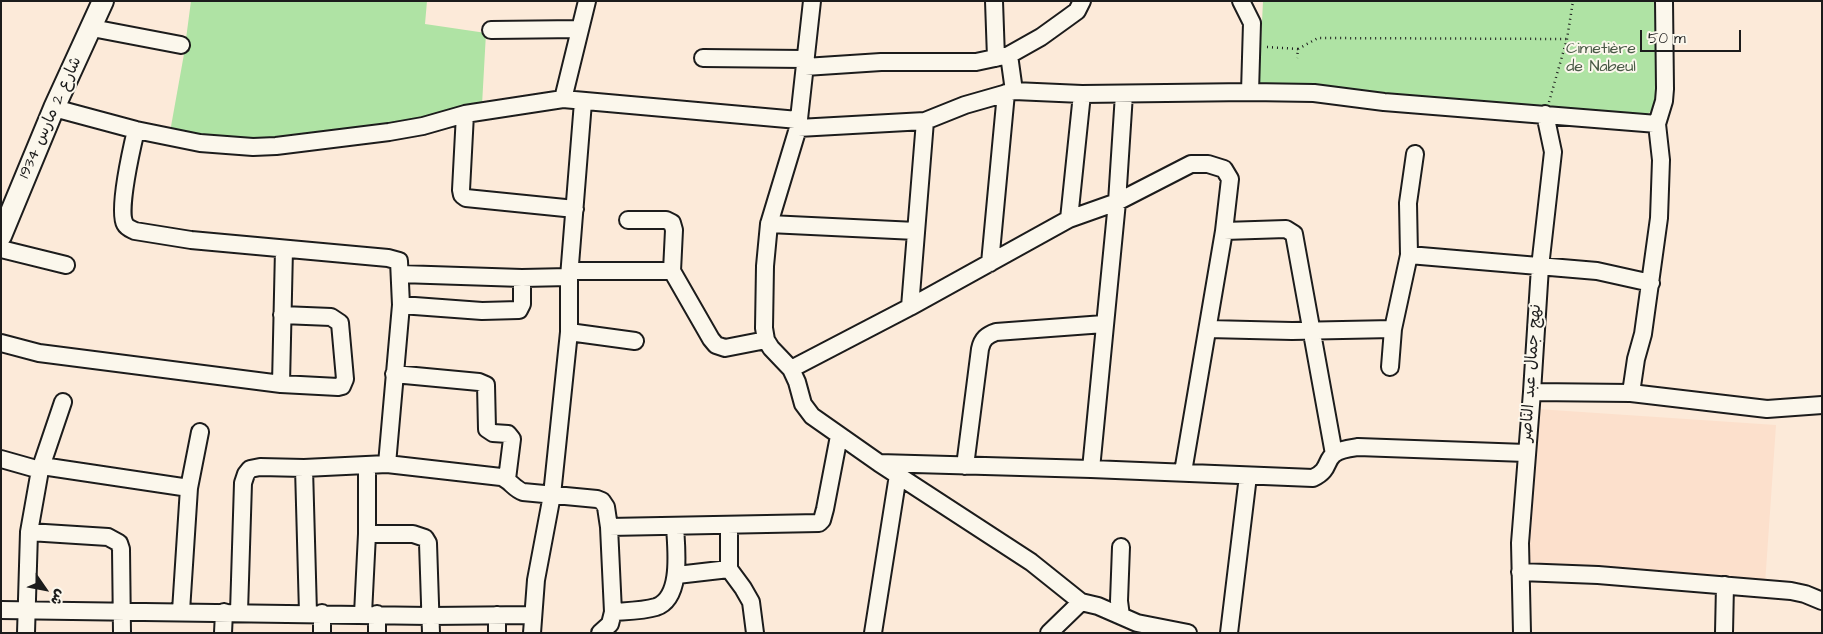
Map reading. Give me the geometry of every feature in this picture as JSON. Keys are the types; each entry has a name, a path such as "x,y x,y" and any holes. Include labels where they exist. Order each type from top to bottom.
{"street":[{"name":"شارع 2 مارس 1934","path":"1,236 54,108 103,1"},
{"path":"563,99 587,1"},
{"path":"990,263 1010,92 1002,57 994,1"},
{"path":"703,58 805,63 976,62 1002,57 1041,37 1076,11 1082,1"},
{"path":"1241,1 1252,23 1250,92"},
{"path":"1631,393 1636,359 1643,334 1659,218 1661,170 1657,124 1666,89 1664,1"},
{"path":"809,2 798,124 769,224 765,266 764,328 766,340 771,348 791,369 803,404 807,410 838,436 1031,562 1080,602 1098,606 1137,623 1188,633"},
{"path":"92,28 181,45"},
{"path":"492,30 580,29"},
{"path":"54,108 136,130 200,143 252,147 276,146 389,132 423,126 465,114 563,99 798,124 925,121 965,105 1010,92 1082,94 1314,93 1384,102 1657,124"},
{"path":"1068,219 1082,94"},
{"path":"1091,469 1117,202 1124,94"},
{"path":"532,633 536,580 552,495 569,332 569,274 576,209 583,102"},
{"path":"465,114 462,195 466,198 576,209"},
{"name":"نهج جمال عبد الناصر","path":"1522,633 1520,543 1540,268 1553,152 1545,114"},
{"path":"910,307 925,121"},
{"path":"136,130 126,180 122,215 124,223 128,228 135,231 192,240 394,259 398,262 400,305 387,464"},
{"path":"1390,366 1393,329 1409,255 1408,203 1415,154"},
{"path":"791,369 910,307 1068,219 1117,202 1191,164 1208,164 1224,169 1230,179 1224,232 1184,472"},
{"path":"628,220 666,220 672,223 674,230 672,271 716,345 725,348 766,340"},
{"path":"769,224 916,231"},
{"path":"1224,232 1286,229 1294,234 1310,331 1334,454"},
{"path":"1,249 66,264"},
{"path":"281,384 284,249"},
{"path":"1409,255 1540,268 1597,271 1651,283"},
{"path":"400,274 522,278 569,274 672,271"},
{"path":"400,305 482,311 519,310 522,304 522,278"},
{"path":"1,343 40,353 281,384 338,387 344,383 340,324 336,319 331,317 282,315"},
{"path":"965,466 981,342 996,332 1104,324"},
{"path":"1208,329 1310,331 1393,329"},
{"path":"569,332 635,341"},
{"path":"394,374 478,382 486,385 487,428 493,433 508,434 512,439 507,479"},
{"path":"1532,392 1631,393 1767,409 1822,405"},
{"path":"26,633 29,532 41,468 63,402"},
{"path":"181,612 188,488 200,432"},
{"path":"609,527 819,523 822,520 825,509 838,436"},
{"path":"879,463 1184,472 1312,478 1323,472 1334,454 1358,447 1526,453"},
{"path":"1,459 41,468 188,488"},
{"path":"223,633 231,612 243,483 250,469 260,466 304,468 387,464 507,479 517,490 602,501 606,507 609,527 613,612 610,624 600,633"},
{"path":"367,465 370,614 377,633"},
{"path":"304,468 315,613 322,633"},
{"path":"873,633 898,475"},
{"path":"1229,633 1248,476"},
{"path":"730,525 729,569 751,602 754,633"},
{"path":"613,612 657,607 670,593 677,574 675,526"},
{"path":"29,532 108,537 119,543 121,549 122,633"},
{"path":"367,534 413,534 425,538 428,543 430,633"},
{"path":"1121,548 1119,601 1121,616"},
{"path":"677,574 729,569"},
{"path":"1520,572 1598,575 1791,591 1822,601"},
{"path":"1724,633 1725,585"},
{"path":"1049,633 1080,602"},
{"path":"1,610 430,616 532,615"},
{"path":"497,616 497,633"}],"path":[{"path":"1545,114 1567,39 1573,1"},
{"path":"1267,47 1298,49 1318,38 1567,39"},
{"path":"1297,58 1298,49"}],"shaded area":[{"path":"1537,409 1776,425 1765,584 1526,568"}],"green space":[{"path":"191,1 427,1 425,24 486,33 482,105 402,128 247,143 170,132"},
{"name":"Cimetière de Nabeul","path":"1263,1 1659,1 1658,106 1641,119 1259,87"}]}
